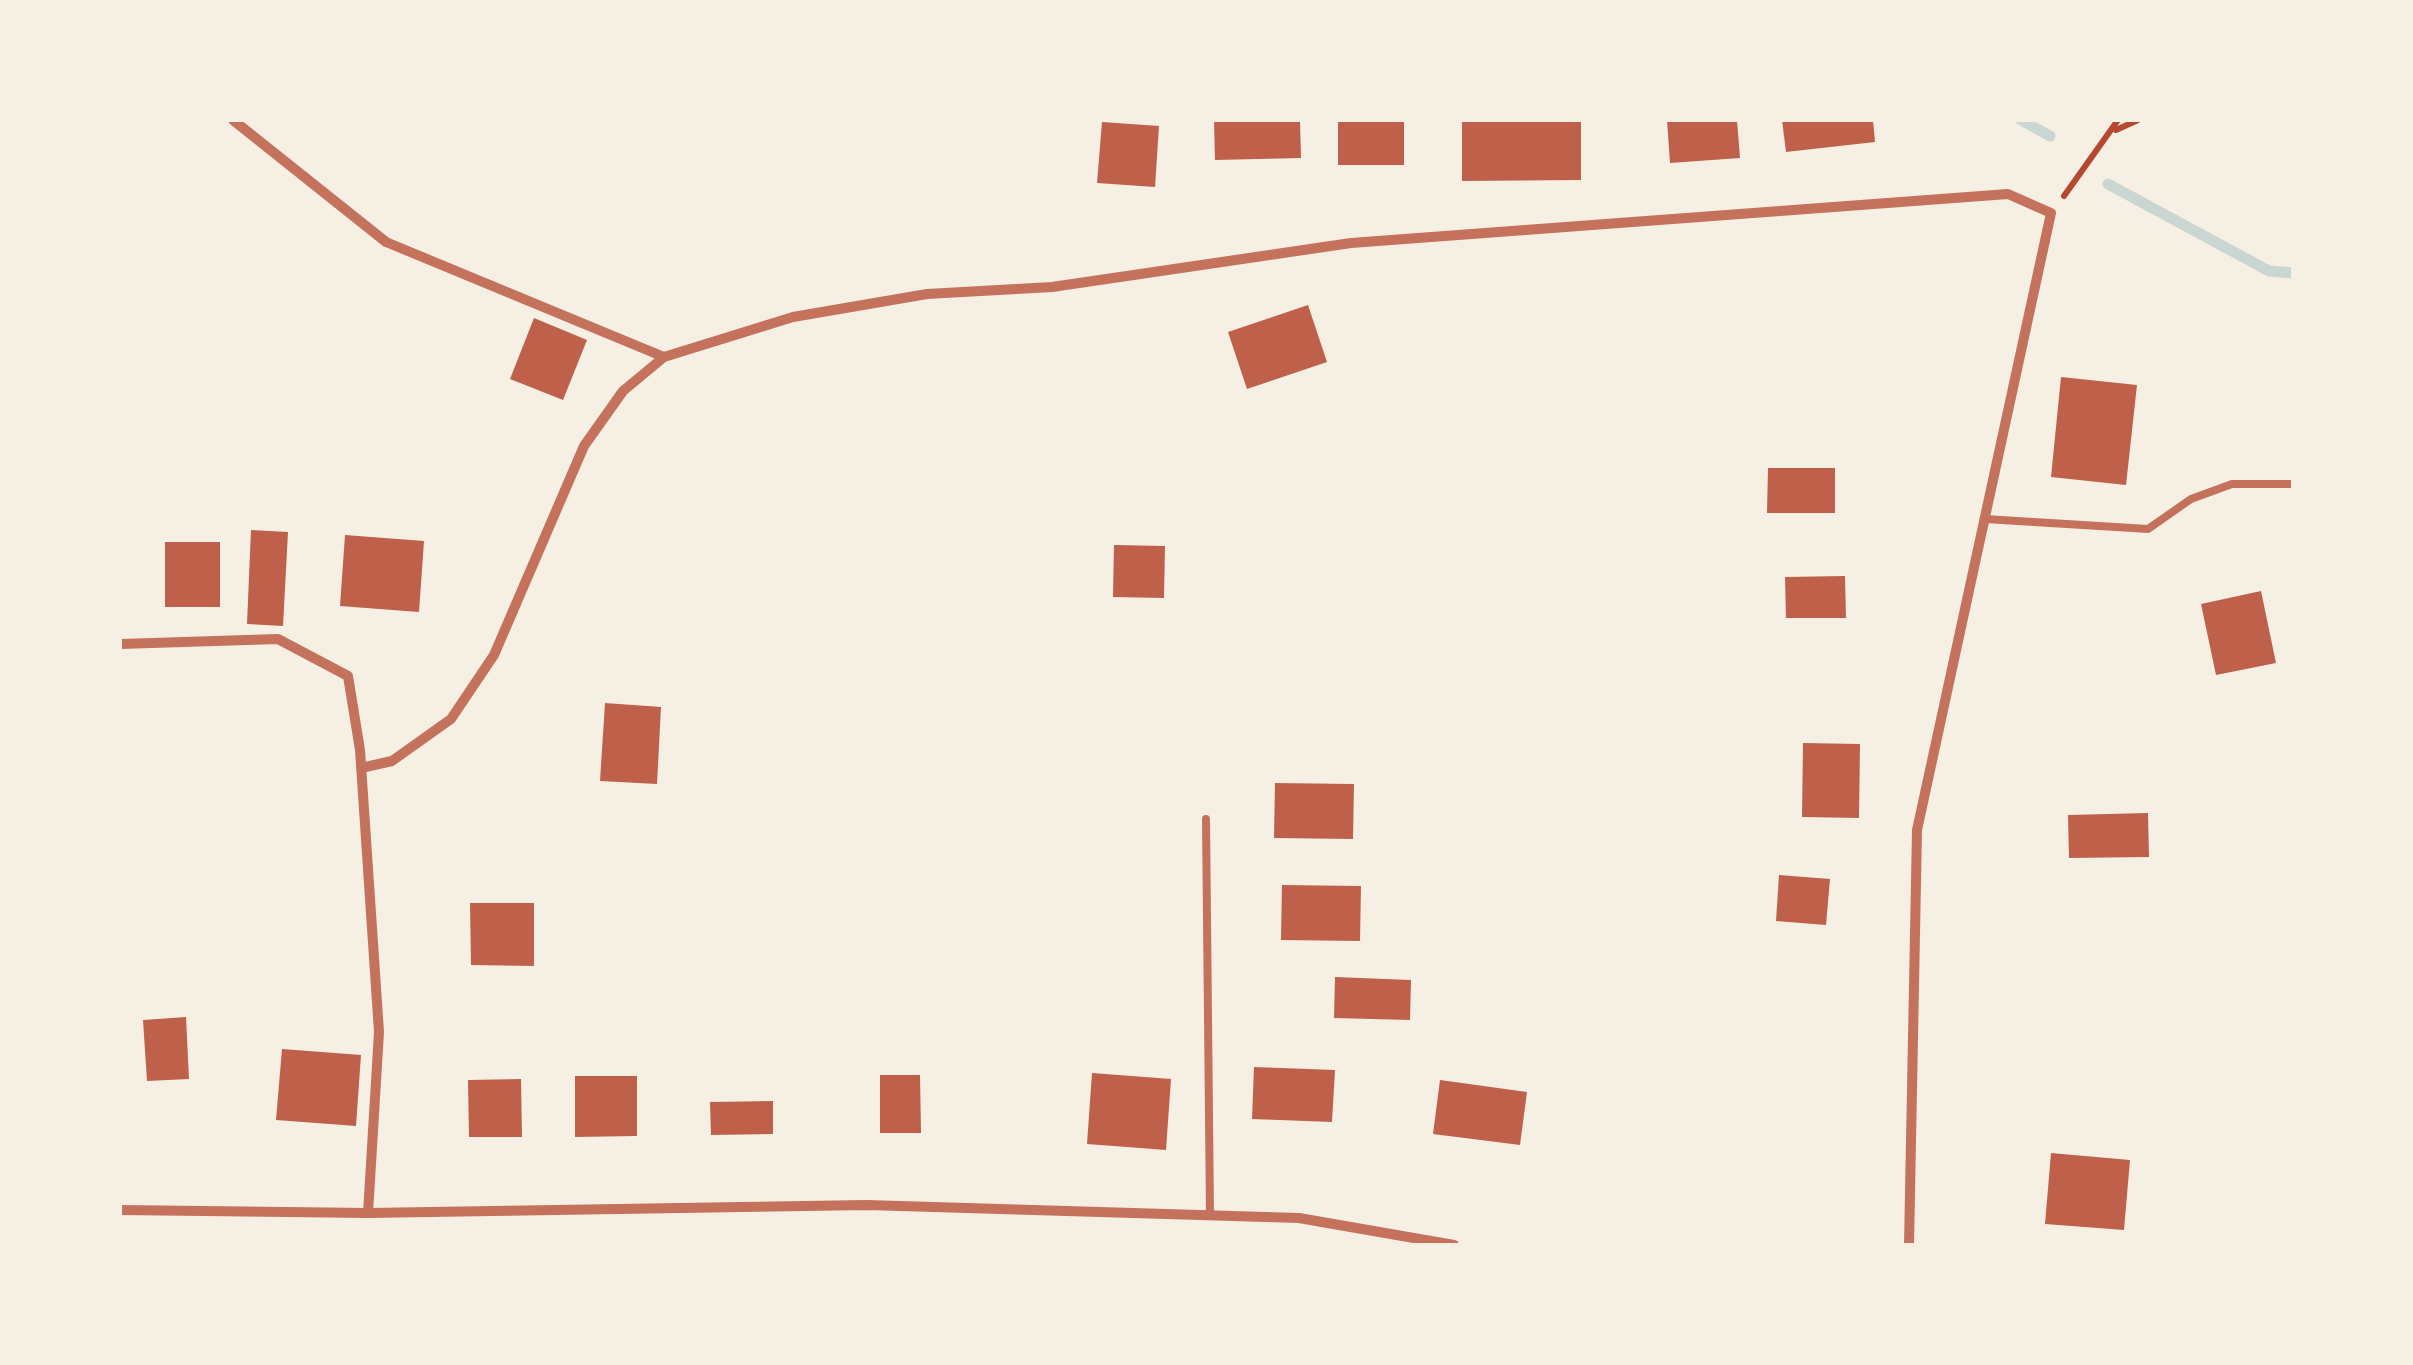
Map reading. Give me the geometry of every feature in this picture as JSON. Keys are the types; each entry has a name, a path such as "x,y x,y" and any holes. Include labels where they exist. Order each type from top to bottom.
{"street":[{"path":"233,120 386,242 664,357"},
{"path":"361,768 392,761 451,719 494,655 584,446 623,392 664,357 794,317 927,294 1052,288 1351,243 2008,194 2052,212 1917,830 1910,1245"},
{"path":"120,644 278,640 348,676 361,768 379,1032 368,1212"},
{"path":"120,1210 368,1212 867,1206 1299,1218 1454,1245"}],"lane":[{"path":"1984,519 2148,529 2191,499 2232,484 2293,484"},
{"path":"1206,819 1210,1216"}],"path":[{"path":"2052,212 2118,120"},
{"path":"2114,130 2138,120"}],"building":[{"path":"1214,120 1300,120 1301,158 1215,160"},
{"path":"1338,120 1404,120 1404,165 1338,165"},
{"path":"1462,120 1581,120 1581,180 1462,181"},
{"path":"1667,120 1737,120 1740,158 1670,163"},
{"path":"1782,120 1873,120 1875,142 1786,152"},
{"path":"1102,122 1159,126 1155,187 1097,183"},
{"path":"1308,305 1327,362 1247,389 1228,332"},
{"path":"534,318 587,340 563,400 510,379"},
{"path":"2061,377 2137,385 2126,485 2051,477"},
{"path":"1768,468 1835,468 1835,513 1767,513"},
{"path":"251,530 288,532 283,626 247,624"},
{"path":"345,535 424,541 419,612 340,606"},
{"path":"165,542 220,542 220,607 165,607"},
{"path":"1114,545 1165,546 1164,598 1113,597"},
{"path":"1845,576 1846,618 1786,618 1785,577"},
{"path":"2261,591 2276,663 2216,675 2201,604"},
{"path":"605,703 661,707 657,784 600,781"},
{"path":"1803,743 1860,744 1859,818 1802,817"},
{"path":"1275,783 1354,784 1353,839 1274,838"},
{"path":"2148,813 2149,857 2069,858 2068,815"},
{"path":"1779,875 1830,879 1826,925 1776,921"},
{"path":"1282,885 1361,886 1360,941 1281,940"},
{"path":"470,903 534,903 534,966 471,965"},
{"path":"1335,977 1411,980 1410,1020 1334,1018"},
{"path":"186,1017 189,1079 147,1081 143,1020"},
{"path":"282,1049 361,1055 356,1126 276,1120"},
{"path":"1254,1067 1335,1070 1332,1122 1252,1119"},
{"path":"1092,1073 1171,1079 1166,1150 1087,1144"},
{"path":"880,1075 920,1075 921,1133 880,1133"},
{"path":"575,1076 637,1076 637,1136 575,1137"},
{"path":"521,1079 522,1137 469,1137 468,1080"},
{"path":"1440,1080 1527,1092 1520,1145 1433,1134"},
{"path":"773,1101 773,1134 711,1135 710,1102"},
{"path":"2051,1153 2130,1160 2124,1230 2045,1224"}],"waterway":[{"path":"2021,120 2050,136"},
{"path":"2108,184 2269,271 2293,273"}]}
